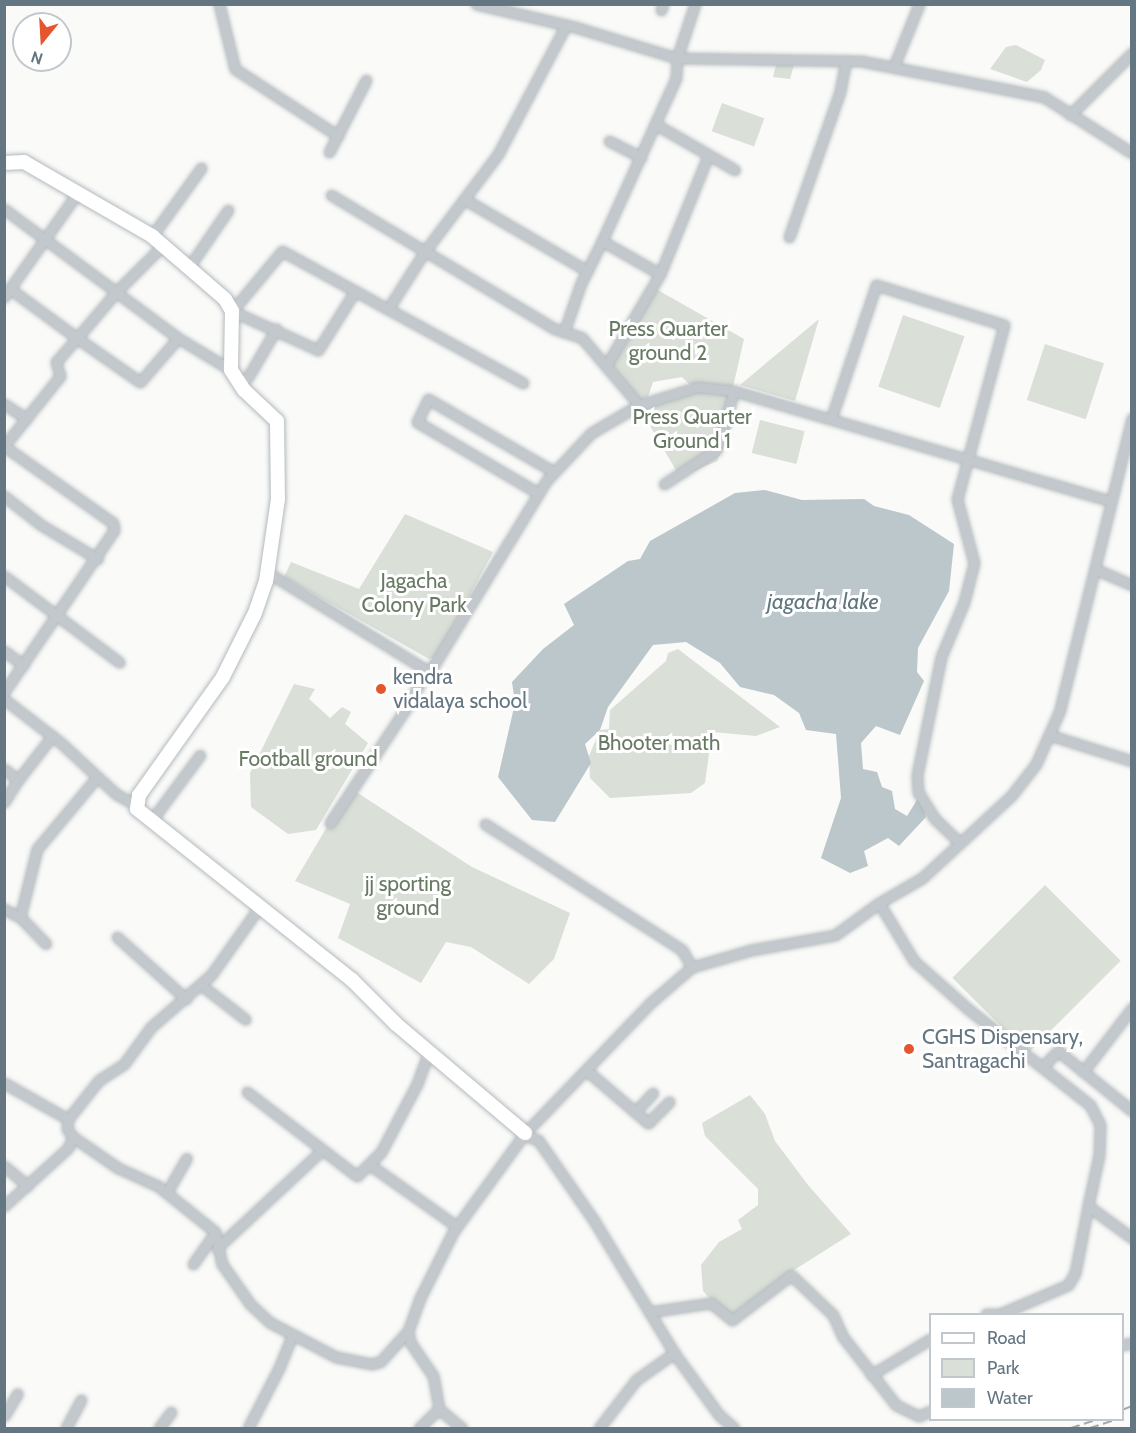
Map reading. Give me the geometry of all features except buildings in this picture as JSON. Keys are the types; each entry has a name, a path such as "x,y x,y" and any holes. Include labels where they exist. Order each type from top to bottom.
{"main road":[{"path":"4,164 24,162 78,192 157,240 189,267 232,311 231,370 239,383 273,414 278,429 278,499 267,572 237,654 136,804 151,821 352,980 429,1052 524,1134"}],"street":[{"path":"219,4 235,69 338,136"},
{"path":"476,4 507,8 677,58 846,61 894,66 1044,97 1131,153"},
{"path":"564,332 587,270 676,78 677,58 695,4"},
{"path":"894,66 919,4"},
{"path":"388,309 425,251 498,154 566,25"},
{"path":"1070,115 1131,53"},
{"path":"789,237 827,132 846,61"},
{"path":"329,153 366,80"},
{"path":"656,124 735,170"},
{"path":"609,141 641,157"},
{"path":"606,366 660,274 708,156"},
{"path":"4,692 98,559 114,530 112,523 4,446 60,376 56,362 157,240 201,168"},
{"path":"78,192 7,293 140,382 178,339"},
{"path":"331,195 564,332 582,338 639,405"},
{"path":"464,199 587,270"},
{"path":"4,209 47,238 178,339 231,370"},
{"path":"189,267 228,210"},
{"path":"602,241 660,274"},
{"path":"355,291 318,350 232,311 282,251 523,383"},
{"path":"831,419 876,285 1004,325 970,459 957,499 974,563 941,657 917,775 918,792 934,818 960,843"},
{"path":"239,383 248,376 276,329"},
{"path":"330,824 410,702 426,670 432,668 538,493 591,432 639,405 697,387 734,392 1111,501"},
{"path":"664,484 716,450 734,392"},
{"path":"538,493 417,422 428,399 554,472"},
{"path":"4,404 27,418"},
{"path":"260,906 201,985 151,1027 124,1064 99,1080 68,1119 67,1129 73,1137 118,1168 167,1192 215,1232 222,1263 250,1304 291,1335 336,1357 371,1364 380,1362 408,1331 419,1300 456,1226 524,1134 650,1003 692,967 751,950 835,935 879,903 922,878 1012,795 1036,764 1060,711 1131,418"},
{"path":"4,496 41,525 98,559"},
{"path":"1095,569 1131,585"},
{"path":"267,572 426,670"},
{"path":"4,576 119,662"},
{"path":"4,651 23,665"},
{"path":"4,699 52,736 116,794 136,804"},
{"path":"1049,735 1131,761"},
{"path":"4,802 52,736"},
{"path":"151,821 200,755"},
{"path":"4,770 18,780"},
{"path":"20,917 37,849 97,777"},
{"path":"486,824 682,950 692,967"},
{"path":"879,903 914,961 1090,1105 1100,1125 1099,1155 1075,1273 1068,1285 1000,1313"},
{"path":"4,909 20,917 46,944"},
{"path":"117,937 186,999"},
{"path":"201,985 245,1019"},
{"path":"1083,1072 1131,1008"},
{"path":"1042,1067 1058,1051 1131,1109"},
{"path":"247,1092 357,1176 369,1165 417,1084 429,1052"},
{"path":"586,1070 651,1124 669,1102"},
{"path":"4,1083 68,1119"},
{"path":"635,1112 653,1093"},
{"path":"524,1134 538,1140 593,1218 674,1353 719,1414 734,1428"},
{"path":"4,1206 68,1149 73,1137"},
{"path":"217,1248 322,1150"},
{"path":"167,1192 187,1158"},
{"path":"369,1165 456,1226"},
{"path":"4,1166 28,1186"},
{"path":"1088,1206 1131,1238"},
{"path":"193,1264 215,1232"},
{"path":"649,1312 711,1303 732,1320 791,1275 833,1315 843,1337 896,1405 919,1416 929,1411"},
{"path":"408,1331 410,1342 433,1376 439,1408 462,1428"},
{"path":"248,1428 291,1335"},
{"path":"871,1375 929,1340"},
{"path":"599,1428 636,1380 674,1353"},
{"path":"4,1416 17,1394"},
{"path":"66,1428 81,1401"},
{"path":"419,1428 439,1408"},
{"path":"159,1428 171,1412"}],"green space":[{"path":"1016,45 1045,60 1041,70 1027,82 990,69 1006,47"},
{"path":"778,57 796,58 790,79 773,77"},
{"path":"722,103 764,118 754,147 712,131"},
{"name":"Press Quarter ground 2","path":"656,289 744,339 733,387 689,384 682,377 653,382 648,397 640,400 611,364"},
{"path":"903,315 964,336 940,408 878,387"},
{"path":"819,319 795,401 740,385"},
{"path":"1045,344 1104,363 1086,419 1027,400"},
{"name":"Press Quarter Ground 1","path":"699,390 736,395 733,425 717,461 680,477 640,409"},
{"path":"760,420 805,431 796,464 752,453"},
{"name":"Jagacha Colony Park","path":"405,514 493,552 437,656 429,659 284,577 291,562 359,589"},
{"name":"Bhooter math","path":"678,649 780,727 756,736 712,732 705,783 691,793 610,798 590,778 589,756 600,730 609,729 610,710 666,661 668,653"},
{"name":"Football ground","path":"294,684 315,689 309,699 330,718 342,707 351,712 345,724 368,743 316,830 288,834 251,807 250,773"},
{"name":"jj sporting ground","path":"350,788 472,867 570,913 554,959 529,984 471,947 446,942 421,983 338,938 350,904 295,881"},
{"path":"1045,885 1121,961 1028,1053 952,978"},
{"path":"750,1095 765,1114 775,1141 808,1185 851,1234 775,1282 729,1320 703,1291 701,1265 719,1242 742,1229 738,1220 758,1205 758,1189 705,1136 702,1123"}],"water":[{"name":"jagacha lake","path":"765,490 802,500 864,499 874,506 909,515 954,544 949,591 918,648 917,672 924,681 900,735 876,726 861,743 863,769 877,772 882,787 892,791 895,809 907,816 920,795 926,817 899,846 888,838 864,851 868,866 850,873 821,858 841,798 836,734 806,730 799,713 774,695 740,687 720,663 686,642 653,645 608,707 600,730 585,744 591,763 555,822 532,820 498,777 515,703 512,682 543,649 574,625 564,604 628,561 640,559 650,541 735,493"}],"railway":[{"path":"1124,1409 1132,1406"},
{"path":"1071,1428 1092,1421"},
{"path":"1090,1428 1112,1421"}],"place":[{"name":"kendra vidalaya school","path":"381,689"},
{"name":"CGHS Dispensary, Santragachi","path":"909,1049"}]}
